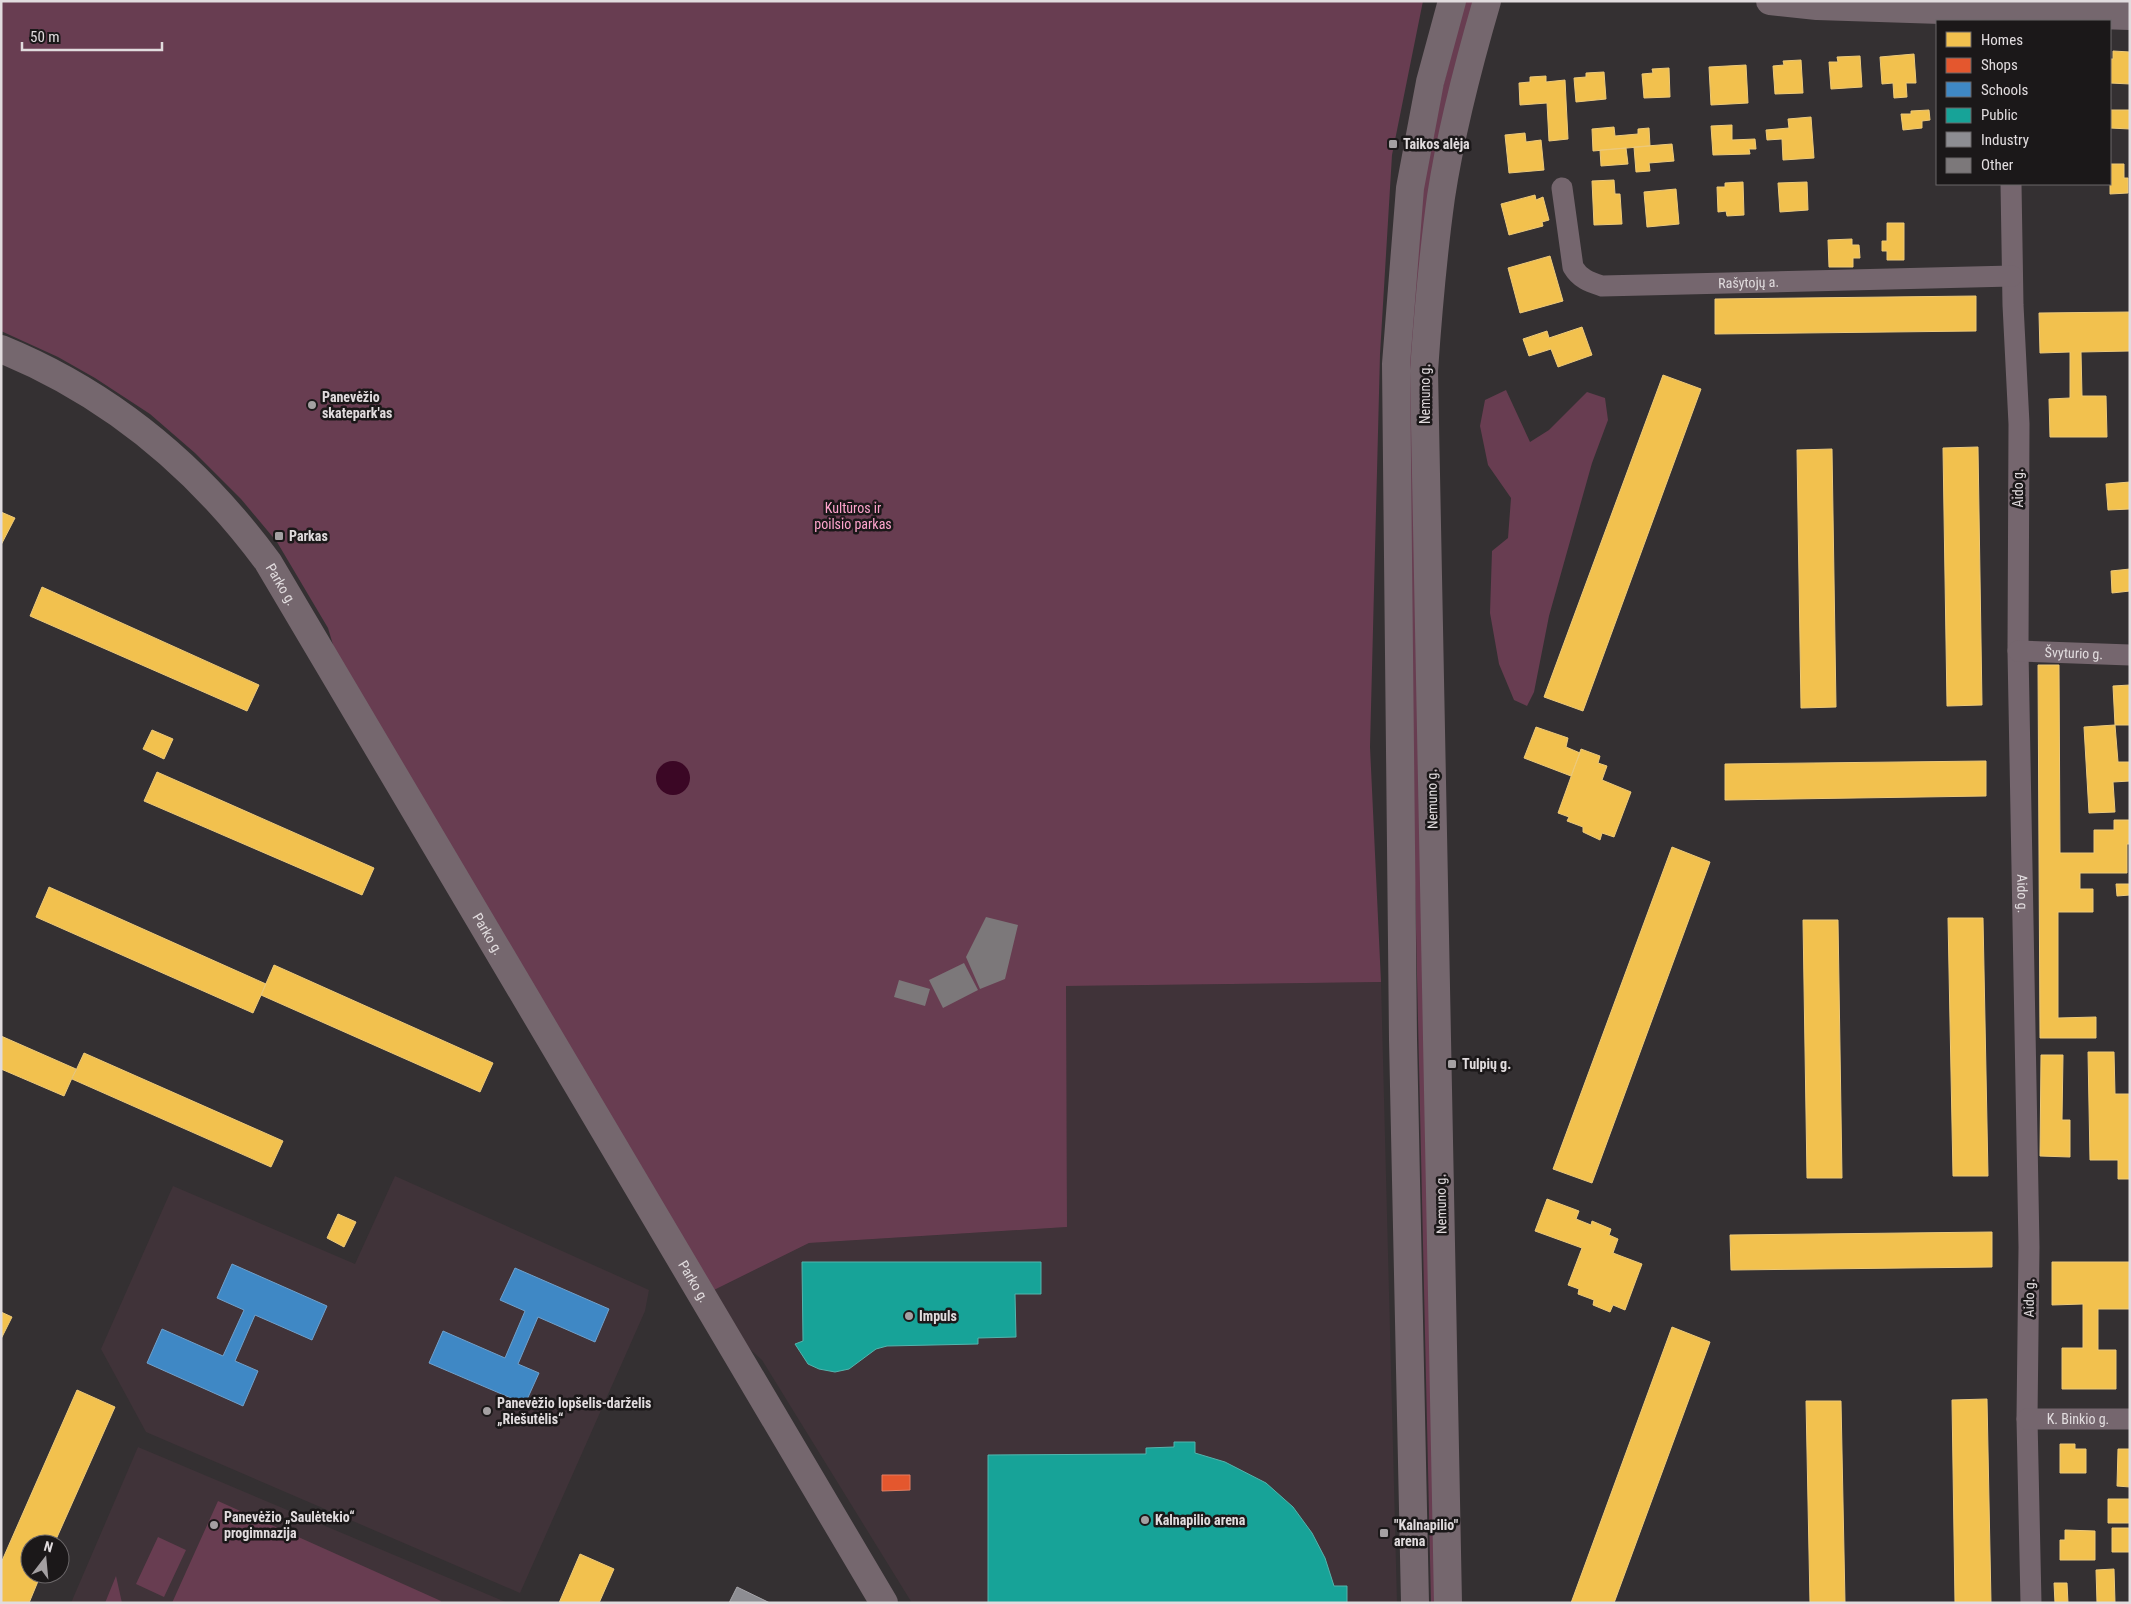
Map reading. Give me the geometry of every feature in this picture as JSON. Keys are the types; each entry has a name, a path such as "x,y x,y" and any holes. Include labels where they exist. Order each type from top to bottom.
{"main road":[{"name":"Nemuno g.","path":"1415,1603 1403,1039 1396,364 1410,188 1430,82 1452,1"},
{"name":"Nemuno g.","path":"1448,1603 1424,371 1431,280 1442,195 1466,77 1487,1"},
{"path":"1770,1 1816,6 2009,17 2130,16"},
{"name":"Parko g.","path":"1,349 53,373 97,399 146,432 196,476 245,531 268,562 884,1603"}],"street":[{"name":"Aido g.","path":"2011,185 2012,276 2019,424 2018,651 2030,1247 2027,1419 2031,1603"},
{"name":"Rašytojų a.","path":"1562,188 1573,267 1577,275 1602,286 2012,276"},
{"name":"Švyturio g.","path":"2018,651 2130,655"},
{"name":"K. Binkio g.","path":"2027,1419 2130,1419"}],"shaded area":[{"path":"673,761 685,766 690,778 685,790 673,795 661,790 656,778 661,766"},
{"path":"1381,982 1397,1603 912,1603 762,1360 743,1343 712,1291 809,1243 1067,1227 1065,986"},
{"path":"395,1176 649,1290 645,1311 520,1593 146,1432 101,1349 173,1186 355,1264"},
{"name":"Panevėžio „Saulėtekio“ progimnazija","path":"138,1447 508,1603 71,1603"}],"green space":[{"name":"Kultūros ir poilsio parkas","path":"1,1 1423,1 1392,155 1380,354 1370,747 1381,982 1066,986 1067,1227 809,1243 712,1291 337,658 328,628 277,542 241,499 195,453 150,414 95,378 58,357 1,331"},
{"path":"1465,1 1473,1 1433,173 1438,1603 1431,1603 1405,436 1414,261 1422,191 1436,117"},
{"path":"1506,390 1530,442 1549,430 1587,392 1605,398 1608,420 1592,463 1549,616 1534,692 1527,706 1514,700 1499,664 1490,613 1492,551 1508,538 1511,498 1488,465 1480,426 1485,400"},
{"path":"218,1501 441,1601 440,1603 172,1603"},
{"path":"158,1537 186,1550 164,1597 136,1584"},
{"path":"116,1576 122,1603 105,1603"}],"building: Homes":[{"path":"2113,51 2130,52 2130,84 2111,83 2111,59 2113,59"},
{"path":"1914,54 1916,83 1906,83 1907,97 1894,98 1893,83 1882,84 1880,57"},
{"path":"1860,56 1862,87 1831,89 1829,62 1838,62 1837,57"},
{"path":"1801,60 1803,93 1775,94 1773,66 1784,65 1783,61"},
{"path":"1746,65 1748,103 1711,105 1709,67"},
{"path":"1669,68 1670,97 1644,98 1642,74 1653,73 1652,69"},
{"path":"1604,72 1606,99 1576,102 1574,78 1586,77 1586,73"},
{"path":"1546,76 1546,82 1565,80 1568,139 1549,141 1547,103 1520,105 1519,83 1530,82 1530,77"},
{"path":"1929,110 1930,120 1922,121 1922,128 1903,130 1901,114 1911,114 1911,111"},
{"path":"2111,110 2130,110 2130,129 2111,128"},
{"path":"1811,117 1814,158 1783,160 1782,139 1767,140 1766,130 1789,128 1788,119"},
{"path":"1732,125 1732,140 1755,139 1756,149 1749,149 1750,154 1713,155 1711,126"},
{"path":"1614,127 1615,136 1638,134 1638,129 1649,128 1650,146 1593,151 1592,129"},
{"path":"1525,133 1526,142 1541,140 1544,170 1509,173 1505,135"},
{"path":"1672,144 1674,161 1649,163 1650,171 1636,172 1634,147"},
{"path":"1626,148 1628,164 1601,166 1600,150"},
{"path":"2111,164 2124,164 2124,178 2128,178 2128,193 2110,194"},
{"path":"1614,180 1615,194 1620,194 1622,224 1594,225 1592,181"},
{"path":"1743,182 1744,215 1727,216 1726,211 1718,212 1717,187 1725,187 1725,183"},
{"path":"1807,182 1808,210 1780,212 1778,183"},
{"path":"1676,189 1679,224 1647,227 1644,192"},
{"path":"1535,195 1536,200 1543,197 1549,220 1542,222 1543,226 1509,235 1501,204"},
{"path":"1887,223 1904,223 1904,260 1887,260 1887,251 1882,251 1882,241 1887,241"},
{"path":"1852,239 1852,245 1859,245 1860,258 1853,258 1853,267 1829,267 1828,240"},
{"path":"1550,256 1563,301 1520,313 1508,268"},
{"path":"1976,296 1976,331 1715,334 1715,299"},
{"path":"2130,312 2130,351 2081,352 2082,396 2106,396 2107,437 2050,437 2049,399 2070,398 2070,352 2040,353 2039,313"},
{"path":"1582,327 1592,355 1558,367 1551,349 1529,356 1523,339 1547,331 1549,338"},
{"path":"1663,375 1701,389 1583,711 1544,697"},
{"path":"1978,447 1982,705 1947,706 1943,448"},
{"path":"1832,449 1836,707 1801,708 1797,450"},
{"path":"2130,482 2130,509 2108,510 2106,484"},
{"path":"1,512 15,518 1,545"},
{"path":"2130,569 2130,591 2112,593 2111,571"},
{"path":"42,587 259,685 247,711 30,616"},
{"path":"2038,665 2059,665 2060,853 2094,853 2094,830 2114,830 2114,820 2130,820 2130,844 2127,844 2127,873 2080,873 2080,889 2093,889 2093,912 2058,912 2058,1018 2096,1017 2096,1038 2040,1038"},
{"path":"2130,685 2130,725 2115,725 2113,686"},
{"path":"2115,725 2118,762 2130,762 2130,781 2113,782 2115,812 2089,813 2084,727"},
{"path":"1536,727 1568,738 1566,747 1580,753 1571,776 1524,758"},
{"path":"152,730 173,739 164,759 143,749"},
{"path":"1581,749 1600,756 1598,763 1607,766 1602,780 1631,792 1614,837 1602,833 1600,840 1583,832 1583,827 1567,821 1569,817 1558,813"},
{"path":"1986,761 1986,796 1725,800 1725,764"},
{"path":"157,772 374,868 362,895 144,801"},
{"path":"1672,847 1710,862 1592,1183 1553,1169"},
{"path":"2116,884 2130,884 2130,895 2117,896"},
{"path":"49,887 266,984 253,1013 36,917"},
{"path":"1948,918 1983,918 1988,1176 1953,1176"},
{"path":"1803,920 1838,920 1842,1178 1807,1178"},
{"path":"274,965 493,1063 480,1092 261,995"},
{"path":"1,1036 76,1069 64,1096 1,1069"},
{"path":"2088,1052 2114,1052 2115,1094 2130,1094 2130,1179 2118,1179 2118,1160 2090,1160"},
{"path":"84,1053 283,1141 271,1167 72,1079"},
{"path":"2041,1055 2063,1055 2062,1120 2070,1120 2070,1157 2040,1156"},
{"path":"1547,1199 1579,1211 1576,1219 1591,1225 1592,1221 1611,1229 1609,1235 1618,1239 1613,1253 1642,1264 1625,1310 1613,1305 1610,1312 1593,1305 1594,1300 1578,1294 1579,1289 1568,1285 1582,1248 1535,1231"},
{"path":"338,1214 356,1222 344,1247 327,1238"},
{"path":"1992,1232 1992,1267 1731,1270 1730,1235"},
{"path":"2052,1262 2130,1262 2130,1309 2098,1309 2098,1350 2116,1350 2116,1389 2062,1389 2062,1348 2083,1348 2083,1304 2052,1305"},
{"path":"1,1312 12,1317 1,1339"},
{"path":"1672,1327 1710,1342 1614,1603 1571,1603"},
{"path":"77,1390 115,1407 58,1534 20,1534 20,1584 37,1584 29,1603 1,1603 1,1563"},
{"path":"1987,1399 1991,1603 1955,1603 1952,1400"},
{"path":"1806,1401 1841,1401 1845,1603 1810,1603"},
{"path":"2060,1444 2075,1444 2075,1449 2086,1449 2086,1473 2060,1473"},
{"path":"2118,1449 2130,1449 2130,1487 2117,1486"},
{"path":"2108,1499 2130,1499 2130,1523 2108,1523"},
{"path":"2112,1528 2130,1528 2130,1552 2112,1552"},
{"path":"2065,1530 2095,1531 2095,1560 2060,1560 2060,1540 2065,1540"},
{"path":"580,1554 614,1569 599,1603 559,1603"},
{"path":"2114,1569 2115,1603 2097,1603 2096,1570"},
{"path":"2054,1583 2067,1583 2068,1603 2055,1603"}],"building: Shops":[{"path":"882,1475 910,1475 910,1490 882,1491"}],"building: Schools":[{"path":"232,1264 327,1306 312,1340 255,1315 235,1361 258,1371 243,1406 147,1363 162,1329 223,1356 244,1310 217,1298"},
{"path":"515,1268 609,1309 595,1342 538,1317 518,1364 539,1373 525,1404 429,1363 443,1331 505,1358 525,1311 500,1300"}],"building: Public":[{"name":"Impuls","path":"802,1262 1041,1262 1041,1294 1015,1294 1016,1337 978,1338 978,1344 887,1346 876,1349 849,1369 835,1372 819,1369 808,1364 795,1344 803,1341"},
{"name":"Kalnapilio arena","path":"1174,1442 1195,1442 1195,1453 1225,1462 1266,1483 1293,1507 1312,1533 1325,1558 1334,1586 1347,1586 1347,1603 988,1603 988,1455 1146,1454 1146,1448 1174,1447"}],"building: Industry":[{"path":"737,1587 770,1603 729,1603"}],"building: Other":[{"path":"986,917 1018,925 1005,979 980,989 966,957"},
{"path":"964,963 978,990 943,1008 929,980"},
{"path":"899,980 930,989 925,1006 894,997"}],"place":[{"name":"Taikos alėja","path":"1393,144"},
{"name":"Panevėžio skatepark'as","path":"312,405"},
{"name":"Parkas","path":"279,536"},
{"name":"Tulpių g.","path":"1452,1064"},
{"name":"Impuls","path":"909,1316"},
{"name":"Panevėžio lopšelis-darželis „Riešutėlis“","path":"487,1411"},
{"name":"Kalnapilio arena","path":"1145,1520"},
{"name":"Panevėžio „Saulėtekio“ progimnazija","path":"214,1525"},
{"name":"\"Kalnapilio\" arena","path":"1384,1533"}]}
